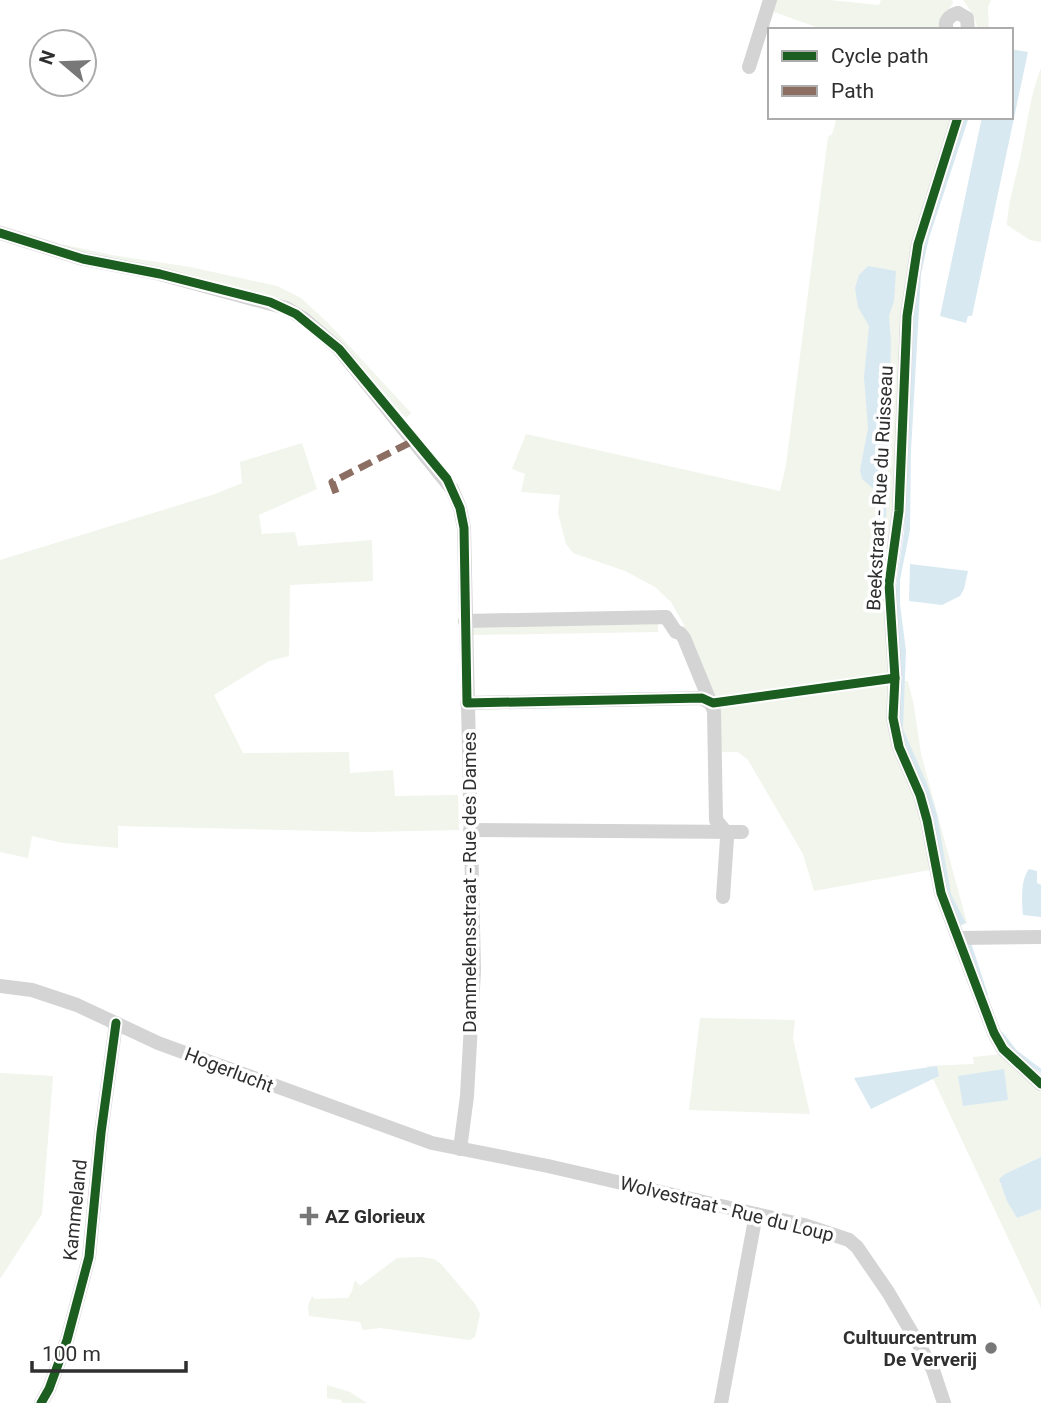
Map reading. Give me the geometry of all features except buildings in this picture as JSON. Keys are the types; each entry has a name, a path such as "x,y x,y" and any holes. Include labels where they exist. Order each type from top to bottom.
{"street":[{"path":"749,67 770,0"},
{"path":"947,28 948,18 962,15"},
{"name":"Beekstraat - Rue du Ruisseau","path":"957,119 918,244 911,279 905,350 899,511 889,584 895,659 895,733 919,795 941,893 965,938 998,1041 1003,1049 1041,1084"},
{"name":"Dammekensstraat - Rue des Dames","path":"0,233 83,260 160,274 270,302 296,314 335,345 452,488 464,528 474,970 467,1096 460,1149"},
{"path":"465,621 666,617 676,632"},
{"path":"660,633 676,632 684,638 714,711 716,820 727,838 723,897"},
{"path":"467,703 702,698 710,703"},
{"path":"470,830 742,832"},
{"path":"965,938 1041,937"},
{"name":"Hogerlucht","path":"0,986 32,990 77,1005 158,1043 421,1140 460,1149"},
{"name":"Kammeland","path":"43,1399 67,1340 89,1257 101,1133 116,1023"},
{"name":"Wolvestraat - Rue du Loup","path":"460,1149 548,1166 756,1214 849,1240 857,1247 888,1292 922,1350 933,1370 944,1403"},
{"path":"721,1403 756,1214"}],"shaded area":[{"path":"775,0 830,0 879,5 881,0 952,0 953,3 940,22 941,28 819,28 771,11"},
{"path":"963,0 991,0 988,7 989,28 976,28 974,16"},
{"path":"1013,49 1028,52 972,316 968,316 966,323 940,316 982,119 1013,119"},
{"path":"1041,68 1041,242 1030,240 1007,225 1031,100"},
{"path":"836,119 951,119 908,273 892,682 908,681 921,754 967,923 948,929 930,870 814,891 803,854 748,760 738,752 718,752 684,625 671,602 655,587 625,571 573,553 566,544 558,513 560,495 521,492 525,474 512,469 526,434 780,491 786,465 828,137 832,134"},
{"path":"962,119 968,119 929,238 921,274 911,451 910,530 900,580 906,651 903,729 937,815 951,894 966,923 959,926 897,723 893,607 904,532 916,269"},
{"path":"0,225 61,244 277,286 301,298 329,324 411,413 406,418 329,334 308,316 97,259 0,230"},
{"path":"868,266 896,271 894,301 889,316 891,342 888,450 881,460 886,469 887,501 881,573 877,578 870,578 868,574 879,500 875,490 862,479 860,470 868,428 864,377 869,326 858,307 855,288 859,275"},
{"path":"302,443 317,489 259,515 262,534 295,532 298,546 372,540 373,581 290,585 289,656 269,661 214,695 243,753 349,752 350,773 393,770 395,796 458,795 459,830 367,832 118,826 118,848 63,843 32,836 28,858 0,852 0,560 215,494 242,483 240,462"},
{"path":"910,564 968,571 964,589 960,596 942,605 909,601"},
{"path":"658,622 658,632 471,635 474,626"},
{"path":"1029,869 1037,871 1037,883 1041,885 1041,917 1023,915 1023,885"},
{"path":"700,1018 795,1020 793,1038 810,1114 689,1110"},
{"path":"1003,1054 1041,1089 1041,1157 1005,1174 1000,1183 1017,1218 1041,1209 1041,1308 927,1066 974,1064 973,1057"},
{"path":"937,1066 939,1076 871,1109 854,1078"},
{"path":"1004,1069 1008,1100 963,1106 958,1076"},
{"path":"0,1073 53,1076 42,1214 0,1279"},
{"path":"1041,1157 1041,1209 1017,1218 999,1179"},
{"path":"397,1258 434,1259 441,1264 475,1304 480,1314 475,1337 469,1340 380,1328 363,1330 360,1322 309,1316 308,1306 312,1296 315,1299 348,1298 355,1280 360,1286"},
{"path":"327,1385 350,1392 367,1403 342,1403 341,1400 327,1398"}],"waterway":[{"path":"969,942 986,994"},
{"path":"1002,1034 1016,1052 1041,1071"}],"marked path":[{"path":"336,493 332,482 415,440"}],"cycle path":[{"path":"957,119 918,244 907,316 899,511 889,584 895,678 893,718 899,747 920,795 927,820 941,893 994,1033 1003,1049 1041,1084"},
{"path":"0,233 83,259 160,274 270,302 296,314 339,349 447,479 460,508 464,528 467,703 702,698 713,703 895,678"},
{"path":"41,1403 67,1340 89,1257 101,1133 116,1023"}],"place":[{"name":"AZ Glorieux","path":"309,1216"},
{"name":"Cultuurcentrum De Ververij","path":"991,1348"}]}
